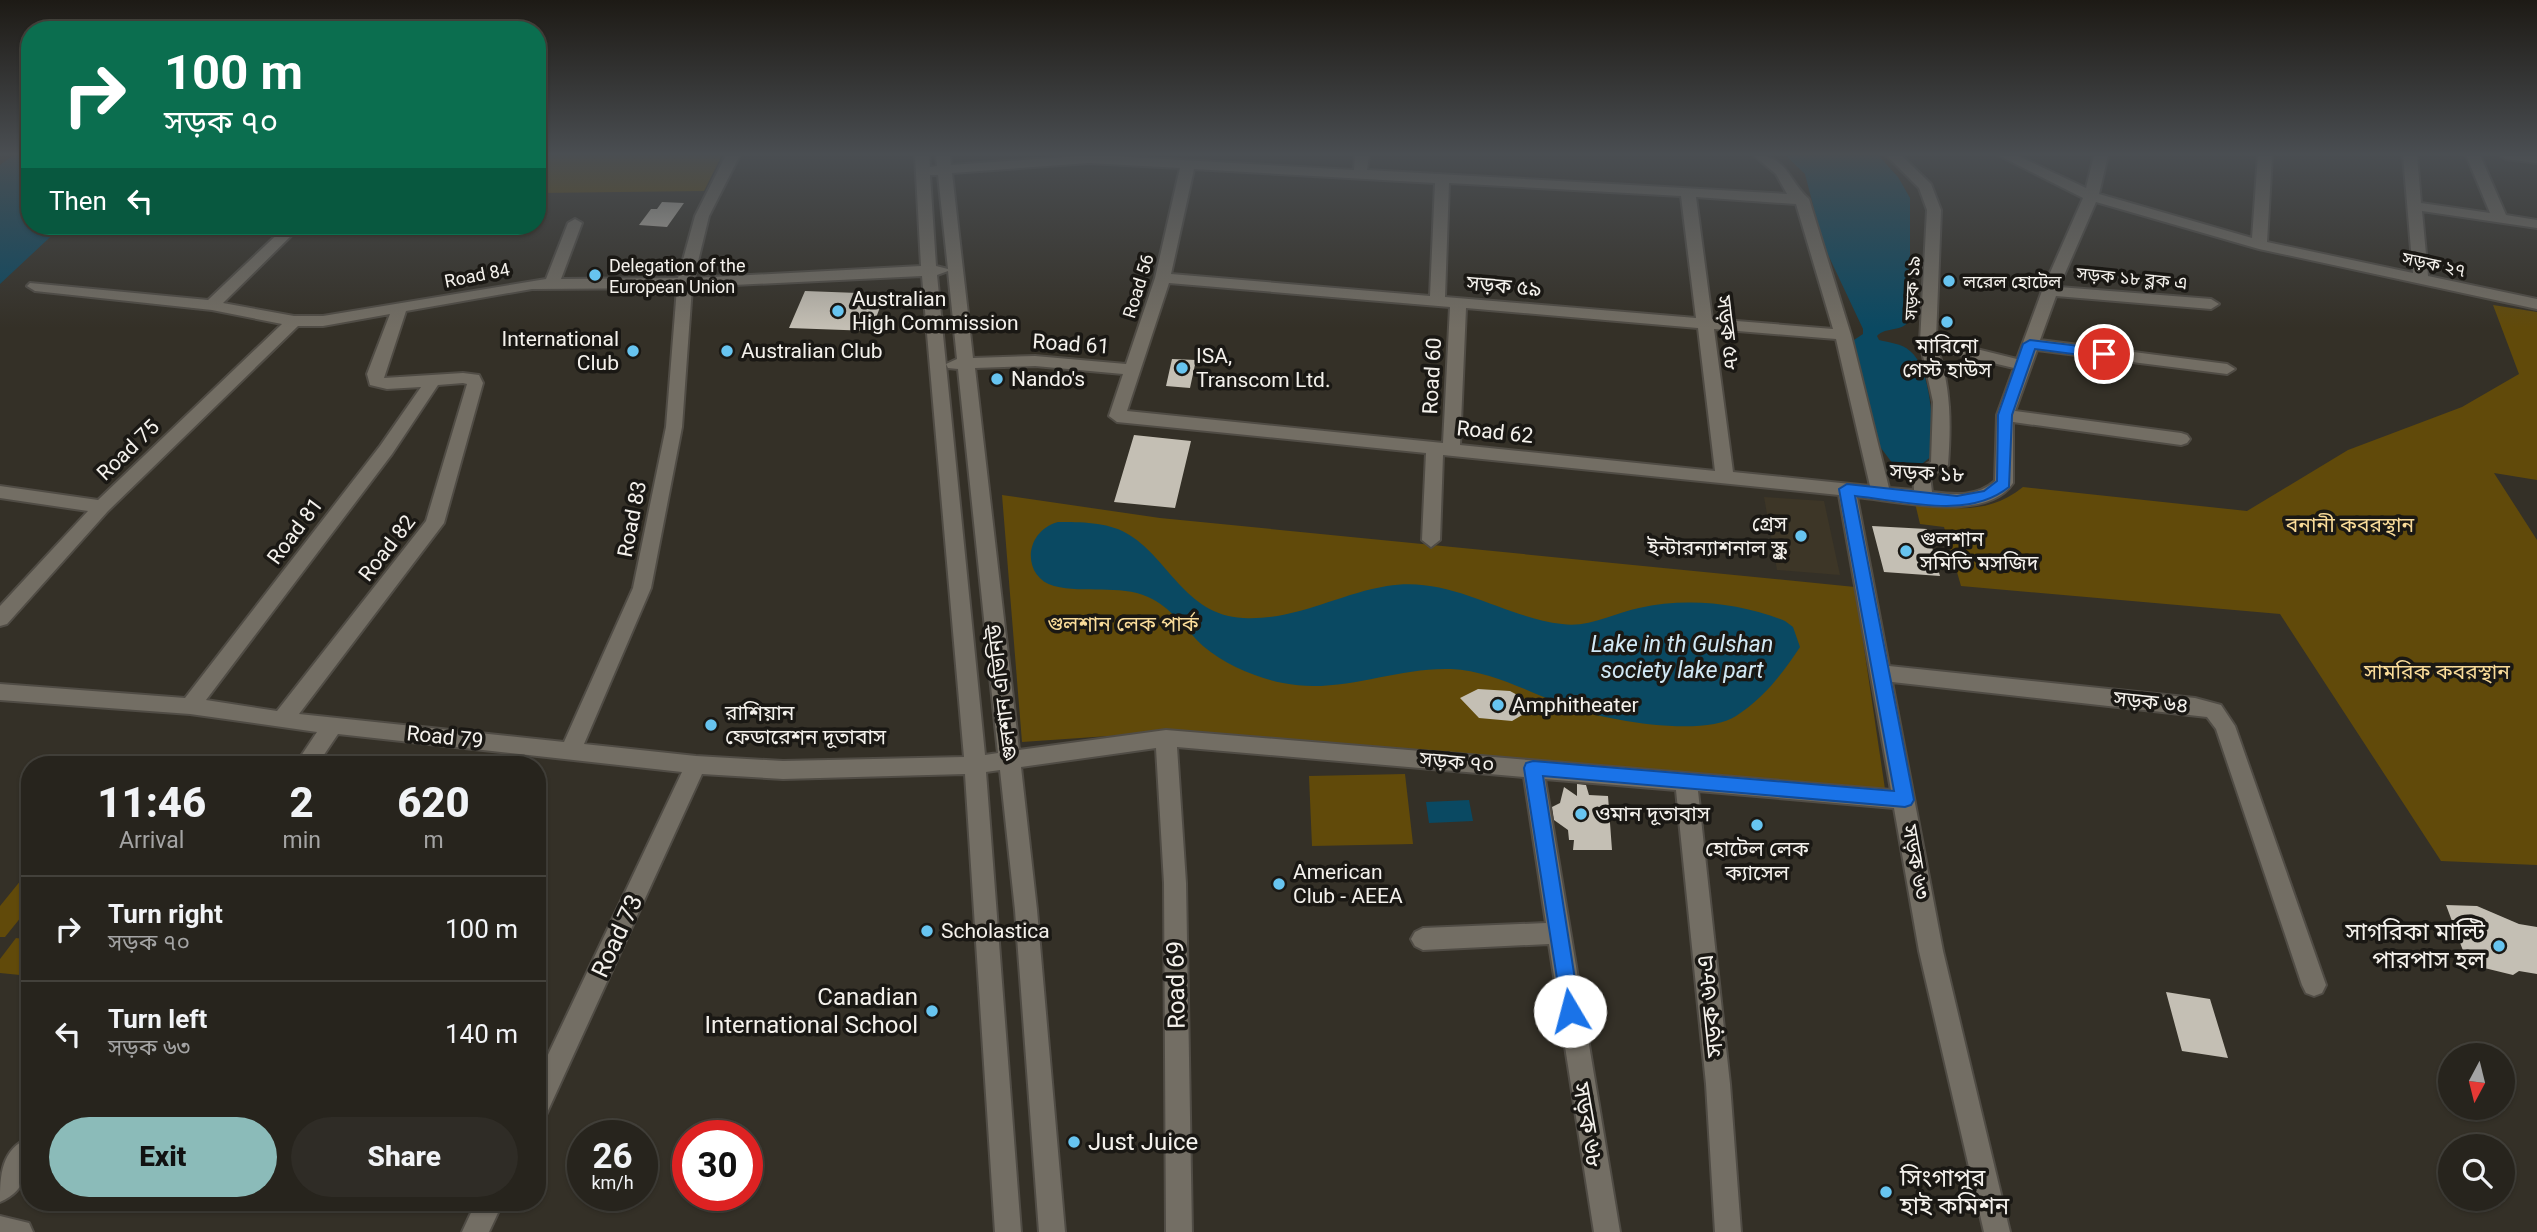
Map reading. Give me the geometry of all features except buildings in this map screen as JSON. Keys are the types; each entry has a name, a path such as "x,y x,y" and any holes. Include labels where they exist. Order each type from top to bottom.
{"street":[{"name":"Road 83","path":"571,750 642,588 674,427 685,283 704,212"},
{"name":"গুলশান এভিনিউ","path":"925,212 975,765 1008,1232"},
{"name":"গুলশান এভিনিউ","path":"949,212 1026,910 1052,1232"},
{"name":"Road 56","path":"1117,416 1163,278 1177,212"},
{"path":"1437,301 1441,212"},
{"name":"সড়ক ৫৮","path":"1691,212 1725,477"},
{"path":"1804,212 1843,335 1875,492"},
{"name":"সড়ক ১৯","path":"1934,212 1928,342 2022,365"},
{"name":"সড়ক ১৮","path":"1875,492 1957,502 1989,496 2004,483 2005,415 2050,291 2084,212"},
{"name":"সড়ক ২৭","path":"2148,212 2259,245 2537,304"},
{"path":"2259,245 2261,212"},
{"path":"2416,212 2421,281"},
{"path":"2457,212 2537,224"},
{"path":"2497,212 2500,219"},
{"path":"552,283 575,223"},
{"path":"212,305 285,235"},
{"name":"Road 84","path":"35,286 212,305 294,321 323,321 552,283 685,283 929,272 956,268"},
{"name":"সড়ক ৫৯","path":"1163,278 1843,335"},
{"name":"সড়ক ১৮ ব্লক এ","path":"2050,291 2211,304"},
{"name":"Road 60","path":"1431,540 1458,303"},
{"path":"399,310 375,374 376,381 387,384 433,381"},
{"name":"Road 75","path":"0,618 102,507 294,321"},
{"path":"1924,498 1920,479 1922,472 1939,465 1945,413 1939,372 1928,342"},
{"path":"2030,344 2227,369"},
{"name":"Road 61","path":"938,366 1035,361 1131,370"},
{"name":"Road 82","path":"282,720 435,523 475,383 473,379 433,381"},
{"name":"Road 81","path":"190,706 378,460 433,381"},
{"path":"2005,415 2180,439"},
{"name":"Road 62","path":"1117,416 1875,492"},
{"name":"সড়ক ৬৩","path":"1847,489 1931,951 1997,1232"},
{"path":"0,492 102,507"},
{"name":"সড়ক ৬৪","path":"1881,673 2182,704 2214,711 2225,726 2314,985"},
{"name":"Road 79","path":"0,692 190,706 282,720 696,765 783,770 975,765 1010,761"},
{"path":"311,756 333,725"},
{"name":"সড়ক ৭০","path":"1010,761 1166,738 1905,800"},
{"name":"Road 69","path":"1166,738 1175,883 1179,1232"},
{"name":"Road 73","path":"546,1087 696,765"},
{"name":"সড়ক ৬৮","path":"1533,768 1607,1232"},
{"name":"সড়ক ৬৮এ","path":"1686,781 1718,1084 1728,1232"},
{"path":"1423,939 1559,933"},
{"path":"0,1189 21,1162"},
{"path":"475,1232 486,1211"},
{"path":"0,1229 20,1232"}],"shaded area":[{"name":"গ্রেস ইন্টারন্যাশনাল স্কুল","path":"1764,497 1824,501 1840,575 1777,570"}],"green space":[{"path":"2493,305 2537,312 2537,480 2494,473 2537,540 2537,865 2441,861 2280,614 1961,586 1944,527 1920,524 1915,503 1972,508 1998,502 2023,487 2247,511 2348,450 2462,407 2519,374"},
{"name":"গুলশান লেক পার্ক","path":"1002,495 1160,518 1855,587 1885,789 1167,732 1022,742"},
{"path":"1405,774 1413,844 1312,846 1309,776"},
{"path":"21,880 21,917 5,937 0,937 0,906"},
{"path":"16,938 21,939 21,975 0,973 0,959"}],"water":[{"path":"0,212 21,212 21,235 52,235 0,284"},
{"path":"1815,212 1910,212 1910,319 1903,326 1877,336 1879,340 1907,348 1923,371 1930,400 1933,455 1918,467 1893,464 1875,440 1851,342 1863,334 1863,329 1823,244"},
{"name":"Lake in th Gulshan society lake part","path":"1058,522 1119,529 1141,543 1191,596 1206,607 1243,618 1281,615 1369,590 1410,584 1455,591 1518,614 1572,625 1657,605 1695,603 1732,606 1785,621 1793,627 1800,647 1772,685 1746,709 1721,722 1701,726 1652,724 1603,717 1566,706 1495,678 1451,669 1409,672 1325,686 1283,683 1251,674 1221,659 1203,646 1164,606 1148,597 1125,591 1066,588 1044,581 1036,574 1032,564 1033,544 1046,527"},
{"path":"1469,800 1473,821 1429,823 1426,802"}],"place":[{"name":"Delegation of the European Union","path":"595,275"},
{"name":"লরেল হোটেল","path":"1949,281"},
{"name":"Australian High Commission","path":"838,311"},
{"name":"মারিনো গেস্ট হাউস","path":"1947,322"},
{"name":"International Club","path":"633,351"},
{"name":"Australian Club","path":"727,351"},
{"name":"ISA, Transcom Ltd.","path":"1182,368"},
{"name":"Nando's","path":"997,379"},
{"name":"গ্রেস ইন্টারন্যাশনাল স্কুল","path":"1801,536"},
{"name":"গুলশান সমিতি মসজিদ","path":"1906,551"},
{"name":"Amphitheater","path":"1498,705"},
{"name":"রাশিয়ান ফেডারেশন দূতাবাস","path":"711,725"},
{"name":"ওমান দূতাবাস","path":"1581,814"},
{"name":"হোটেল লেক ক্যাসেল","path":"1757,825"},
{"name":"American Club - AEEA","path":"1279,884"},
{"name":"Scholastica","path":"927,931"},
{"name":"সাগরিকা মাল্টি পারপাস হল","path":"2499,946"},
{"name":"Canadian International School","path":"932,1011"},
{"name":"Just Juice","path":"1074,1142"},
{"name":"সিংগাপুর হাই কমিশন","path":"1886,1192"}],"route":[{"path":"1570,1011 1533,768 1905,800 1847,489 1957,502 1989,496 2004,483 2005,415 2030,344 2104,354"}],"park label":[{"name":"বনানী কবরস্থান","path":"2350,525"},
{"name":"সামরিক কবরস্থান","path":"2437,672"}]}
